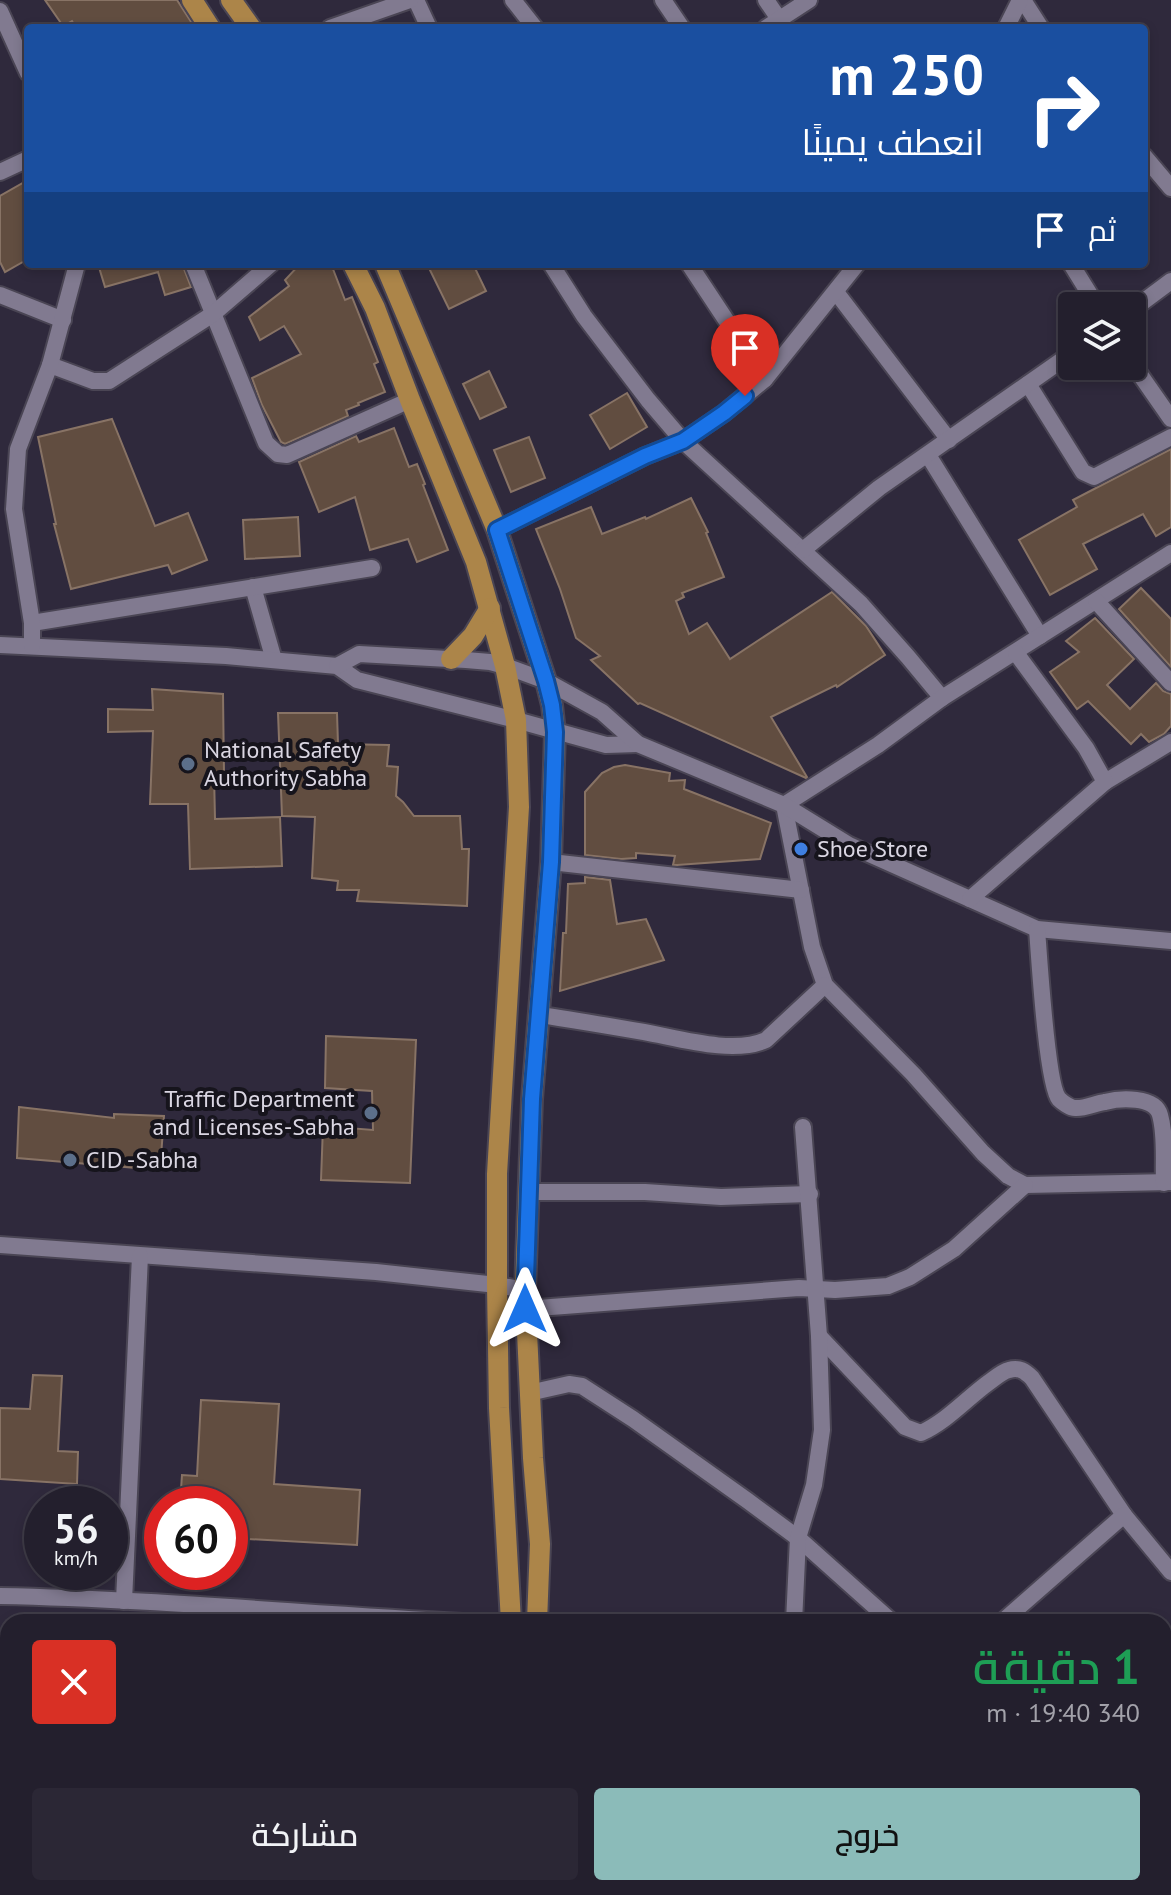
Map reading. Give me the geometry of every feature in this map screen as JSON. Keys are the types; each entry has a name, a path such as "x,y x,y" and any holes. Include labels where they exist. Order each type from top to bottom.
{"main road":[{"path":"192,0 207,24"},
{"path":"231,0 248,24"},
{"path":"355,268 375,308 476,562 505,666 516,720 519,807 497,1174 499,1408 511,1614"},
{"path":"387,268 497,530 552,705 555,732 551,862 532,1099 525,1299 540,1544 537,1614"},
{"path":"451,659 473,636 490,608"}],"street":[{"path":"342,24 413,0 427,24"},
{"path":"513,0 532,24"},
{"path":"663,0 675,24"},
{"path":"766,0 773,24 809,0"},
{"path":"1008,24 1021,0 1038,24"},
{"path":"0,11 24,64"},
{"path":"0,172 24,161"},
{"path":"1148,161 1171,188"},
{"path":"32,646 32,623 7,508 18,449 50,365 76,268"},
{"path":"195,268 266,443 278,454 287,455 410,400"},
{"path":"50,365 93,381 109,381 213,314 266,268"},
{"path":"554,268 584,316 683,441 861,604 942,698"},
{"path":"692,268 765,379"},
{"path":"497,530 645,456 683,441 724,413 765,379 854,268"},
{"path":"1073,268 1088,292"},
{"path":"1146,300 1171,281"},
{"path":"836,292 949,440"},
{"path":"0,295 63,320"},
{"path":"803,550 879,488 1058,363"},
{"path":"1144,380 1171,419"},
{"path":"1028,384 1083,472 1094,477 1171,437"},
{"path":"928,455 1040,636"},
{"path":"784,805 878,745 942,698 1171,553"},
{"path":"32,623 372,568"},
{"path":"253,587 274,660"},
{"path":"1096,601 1171,683"},
{"path":"0,645 226,656 337,666 357,680 555,732 606,745 638,744"},
{"path":"1016,653 1086,748 1105,782"},
{"path":"337,666 359,654 490,662 505,666 546,681 602,712 638,744 784,805 849,845 1037,929 1171,941"},
{"path":"970,899 1105,782 1171,742"},
{"path":"784,805 812,947 825,985 913,1074 983,1153 1008,1176 1025,1185 1167,1182 1160,1116 1155,1106 1119,1099 1075,1108 1057,1096 1052,1077 1037,929"},
{"path":"551,862 801,890"},
{"path":"540,1015 716,1044 756,1044 766,1040 825,985"},
{"path":"794,1614 798,1538 814,1485 822,1430 819,1336 803,1127"},
{"path":"0,1245 376,1272 497,1285 525,1299 815,1287 835,1290 888,1286 910,1277 954,1249 1025,1185"},
{"path":"528,1192 645,1192 721,1197 810,1194"},
{"path":"124,1601 140,1256"},
{"path":"819,1336 905,1427 921,1433 936,1426 1004,1371 1019,1369 1026,1372 1124,1515 1171,1572"},
{"path":"529,1393 569,1384 582,1386 798,1538 883,1614"},
{"path":"1011,1614 1124,1515"},
{"path":"0,1596 316,1614"}],"building":[{"path":"45,0 177,0 192,24 74,24 72,21 62,24"},
{"path":"24,182 24,261 5,272 0,262 0,196"},
{"path":"99,268 184,268 191,287 165,295 158,272 105,287"},
{"path":"296,268 333,268 345,300 352,297 378,362 374,364 385,392 346,410 348,416 285,444 281,442 262,405 252,378 301,354 284,326 260,340 249,317 289,286 285,280"},
{"path":"429,268 475,268 486,291 449,309"},
{"path":"489,371 506,407 480,419 463,384"},
{"path":"627,393 647,427 610,449 590,415"},
{"path":"112,419 155,526 188,513 207,560 172,574 168,565 71,589 54,524 38,437"},
{"path":"394,428 409,467 417,464 448,550 417,562 408,539 370,550 355,497 319,512 299,462 356,436 359,442"},
{"path":"529,437 545,478 511,492 494,450"},
{"path":"1171,449 1171,527 1156,536 1143,514 1083,544 1097,569 1050,595 1019,540 1077,507 1073,500"},
{"path":"691,498 708,532 724,577 682,593 684,597 676,601 689,634 707,623 730,659 832,592 866,626 885,655 837,687 771,717 806,778 638,704 591,660 600,656 576,638 536,529 591,507 602,534 646,519"},
{"path":"298,517 300,556 245,559 243,520"},
{"path":"1141,588 1171,619 1171,667 1119,609"},
{"path":"1095,618 1134,659 1107,685 1130,709 1156,683 1171,694 1171,726 1149,742 1141,734 1131,744 1088,701 1077,709 1050,672 1079,652 1066,641"},
{"path":"152,689 223,694 224,774 214,774 215,819 280,817 282,866 190,869 188,804 150,804 153,731 108,732 108,709 153,710"},
{"path":"278,713 337,713 338,744 389,745 387,766 398,767 396,796 414,816 460,816 462,849 469,849 467,906 357,901 359,890 337,890 338,881 312,878 315,817 282,816"},
{"path":"625,765 670,773 669,781 685,780 684,789 771,823 760,859 673,865 675,856 636,853 636,858 621,859 585,855 585,792 602,773"},
{"path":"585,877 610,880 617,924 646,919 664,960 560,991 568,884 585,883"},
{"path":"326,1036 416,1040 410,1183 321,1180 323,1126 373,1130 372,1091 325,1088"},
{"path":"19,1107 114,1118 114,1114 164,1116 160,1170 17,1158"},
{"path":"33,1375 62,1376 58,1451 78,1452 77,1484 0,1479 0,1408 30,1409"},
{"path":"201,1400 279,1404 274,1484 360,1490 357,1545 248,1539 248,1486 181,1486 182,1475 197,1476"}],"place":[{"name":"National Safety Authority Sabha","path":"188,764"},
{"name":"Shoe Store","path":"801,849"},
{"name":"Traffic Department and Licenses-Sabha","path":"371,1113"},
{"name":"CID -Sabha","path":"70,1160"}],"route":[{"path":"525,1309 532,1099 551,862 555,732 546,681 497,530 645,456 683,441 745,396"}]}
